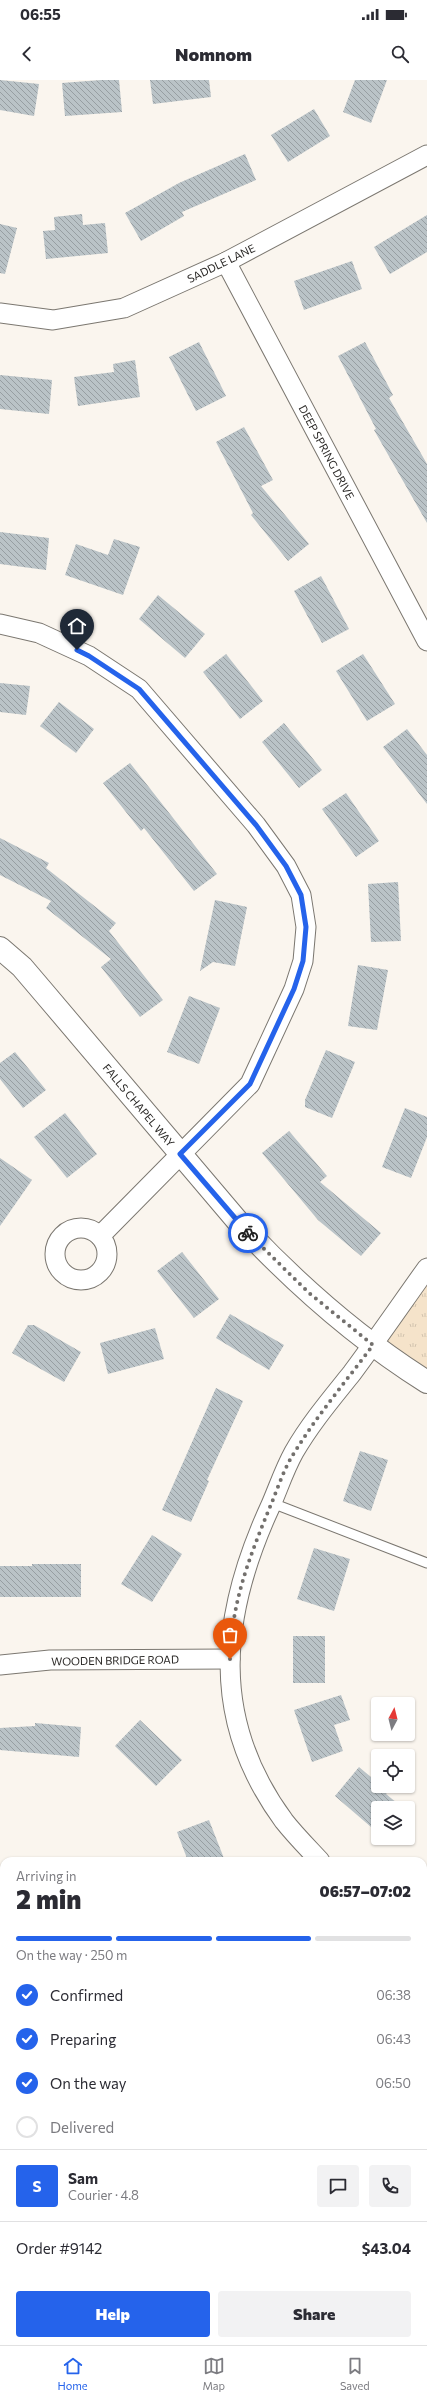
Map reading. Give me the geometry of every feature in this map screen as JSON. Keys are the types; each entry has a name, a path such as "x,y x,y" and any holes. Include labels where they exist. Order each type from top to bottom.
{"street":[{"name":"SADDLE LANE","path":"0,313 54,320 124,308 226,262 427,155"},
{"name":"DEEP SPRING DRIVE","path":"226,262 427,641"},
{"path":"0,624 39,633 89,656 139,689 256,825 286,866 301,895 306,927 303,961 294,989 250,1084 100,1236"},
{"name":"FALLS CHAPEL WAY","path":"0,948 22,967 46,994 180,1154 274,1260 309,1293 373,1345 427,1382"},
{"path":"316,1857 285,1822 254,1770 238,1726 232,1692 230,1659 231,1632 243,1576 272,1503 295,1451 373,1345 427,1268"},
{"name":"WOODEN BRIDGE ROAD","path":"0,1665 50,1660 230,1659"}],"lane":[{"path":"272,1503 427,1563"}],"green space":[{"path":"427,1268 427,1382 373,1345"}],"building":[{"path":"0,80 39,84 34,116 0,110"},
{"path":"119,80 122,112 65,116 62,83"},
{"path":"150,80 209,80 211,97 153,104"},
{"path":"355,80 387,80 371,123 343,112"},
{"path":"314,109 330,136 288,162 271,135"},
{"path":"245,154 256,180 182,212 184,216 141,241 125,213 179,183"},
{"path":"82,214 83,225 105,223 108,253 46,259 43,231 55,230 54,217"},
{"path":"427,215 427,252 390,274 374,247"},
{"path":"0,224 17,228 5,274 0,273"},
{"path":"352,261 362,289 304,310 294,281"},
{"path":"199,342 226,396 196,411 169,357"},
{"path":"365,342 393,395 389,398 427,464 427,523 374,430 376,429 338,356"},
{"path":"135,360 140,397 78,406 74,377 114,372 113,364"},
{"path":"0,375 52,380 49,414 0,409"},
{"path":"244,427 273,480 261,486 309,544 288,561 251,515 253,513 216,442"},
{"path":"0,532 49,538 46,570 0,564"},
{"path":"114,539 140,547 123,595 65,575 76,544 108,555"},
{"path":"321,576 349,629 322,643 294,591"},
{"path":"158,595 205,634 185,658 139,619"},
{"path":"226,654 263,701 240,719 203,672"},
{"path":"363,654 395,704 367,721 336,671"},
{"path":"0,683 30,686 26,715 0,712"},
{"path":"59,702 94,729 76,753 40,726"},
{"path":"284,723 322,770 299,788 262,742"},
{"path":"407,729 427,755 427,804 383,747"},
{"path":"130,763 217,874 194,891 144,828 141,831 103,783"},
{"path":"346,793 379,841 356,857 322,809"},
{"path":"0,838 49,863 46,868 116,923 109,931 163,1000 140,1017 101,967 111,959 46,908 51,901 0,875"},
{"path":"398,882 401,941 371,942 368,884"},
{"path":"215,900 247,907 235,966 213,962 200,971"},
{"path":"358,965 388,970 377,1030 348,1026"},
{"path":"189,996 220,1008 199,1064 167,1052"},
{"path":"326,1050 355,1062 332,1118 305,1107 305,1100"},
{"path":"15,1052 46,1090 23,1108 0,1079 0,1063"},
{"path":"405,1108 427,1117 427,1137 411,1178 382,1167"},
{"path":"65,1113 97,1154 67,1178 34,1137"},
{"path":"289,1131 327,1176 320,1182 381,1233 361,1256 318,1220 262,1153"},
{"path":"0,1158 32,1180 0,1226"},
{"path":"182,1252 219,1299 194,1318 157,1271"},
{"path":"230,1314 284,1345 269,1370 216,1338"},
{"path":"28,1325 34,1325 81,1352 64,1382 12,1353"},
{"path":"155,1328 164,1359 108,1374 100,1343"},
{"path":"216,1388 243,1401 207,1480 209,1481 191,1522 162,1510"},
{"path":"360,1451 388,1460 371,1511 343,1501"},
{"path":"152,1535 182,1554 152,1602 121,1584"},
{"path":"314,1548 350,1559 334,1611 297,1599"},
{"path":"32,1564 81,1564 81,1597 0,1597 0,1566 32,1566"},
{"path":"293,1636 325,1636 325,1683 293,1683"},
{"path":"341,1695 350,1720 334,1725 343,1751 312,1762 294,1710"},
{"path":"140,1720 182,1760 156,1786 115,1746"},
{"path":"35,1723 81,1727 79,1757 0,1750 0,1728 35,1726"},
{"path":"359,1767 371,1777 371,1793 387,1793 386,1794 394,1801 371,1801 371,1827 335,1796"},
{"path":"209,1820 223,1857 186,1857 177,1832"}],"way so far":[{"path":"230,1659 231,1632 235,1602 251,1551 281,1479 295,1451 312,1426 373,1345 309,1293 248,1233"}],"route":[{"path":"77,650 89,656 139,689 256,825 286,866 301,895 306,927 303,961 294,989 250,1084 180,1154 248,1233"}]}
